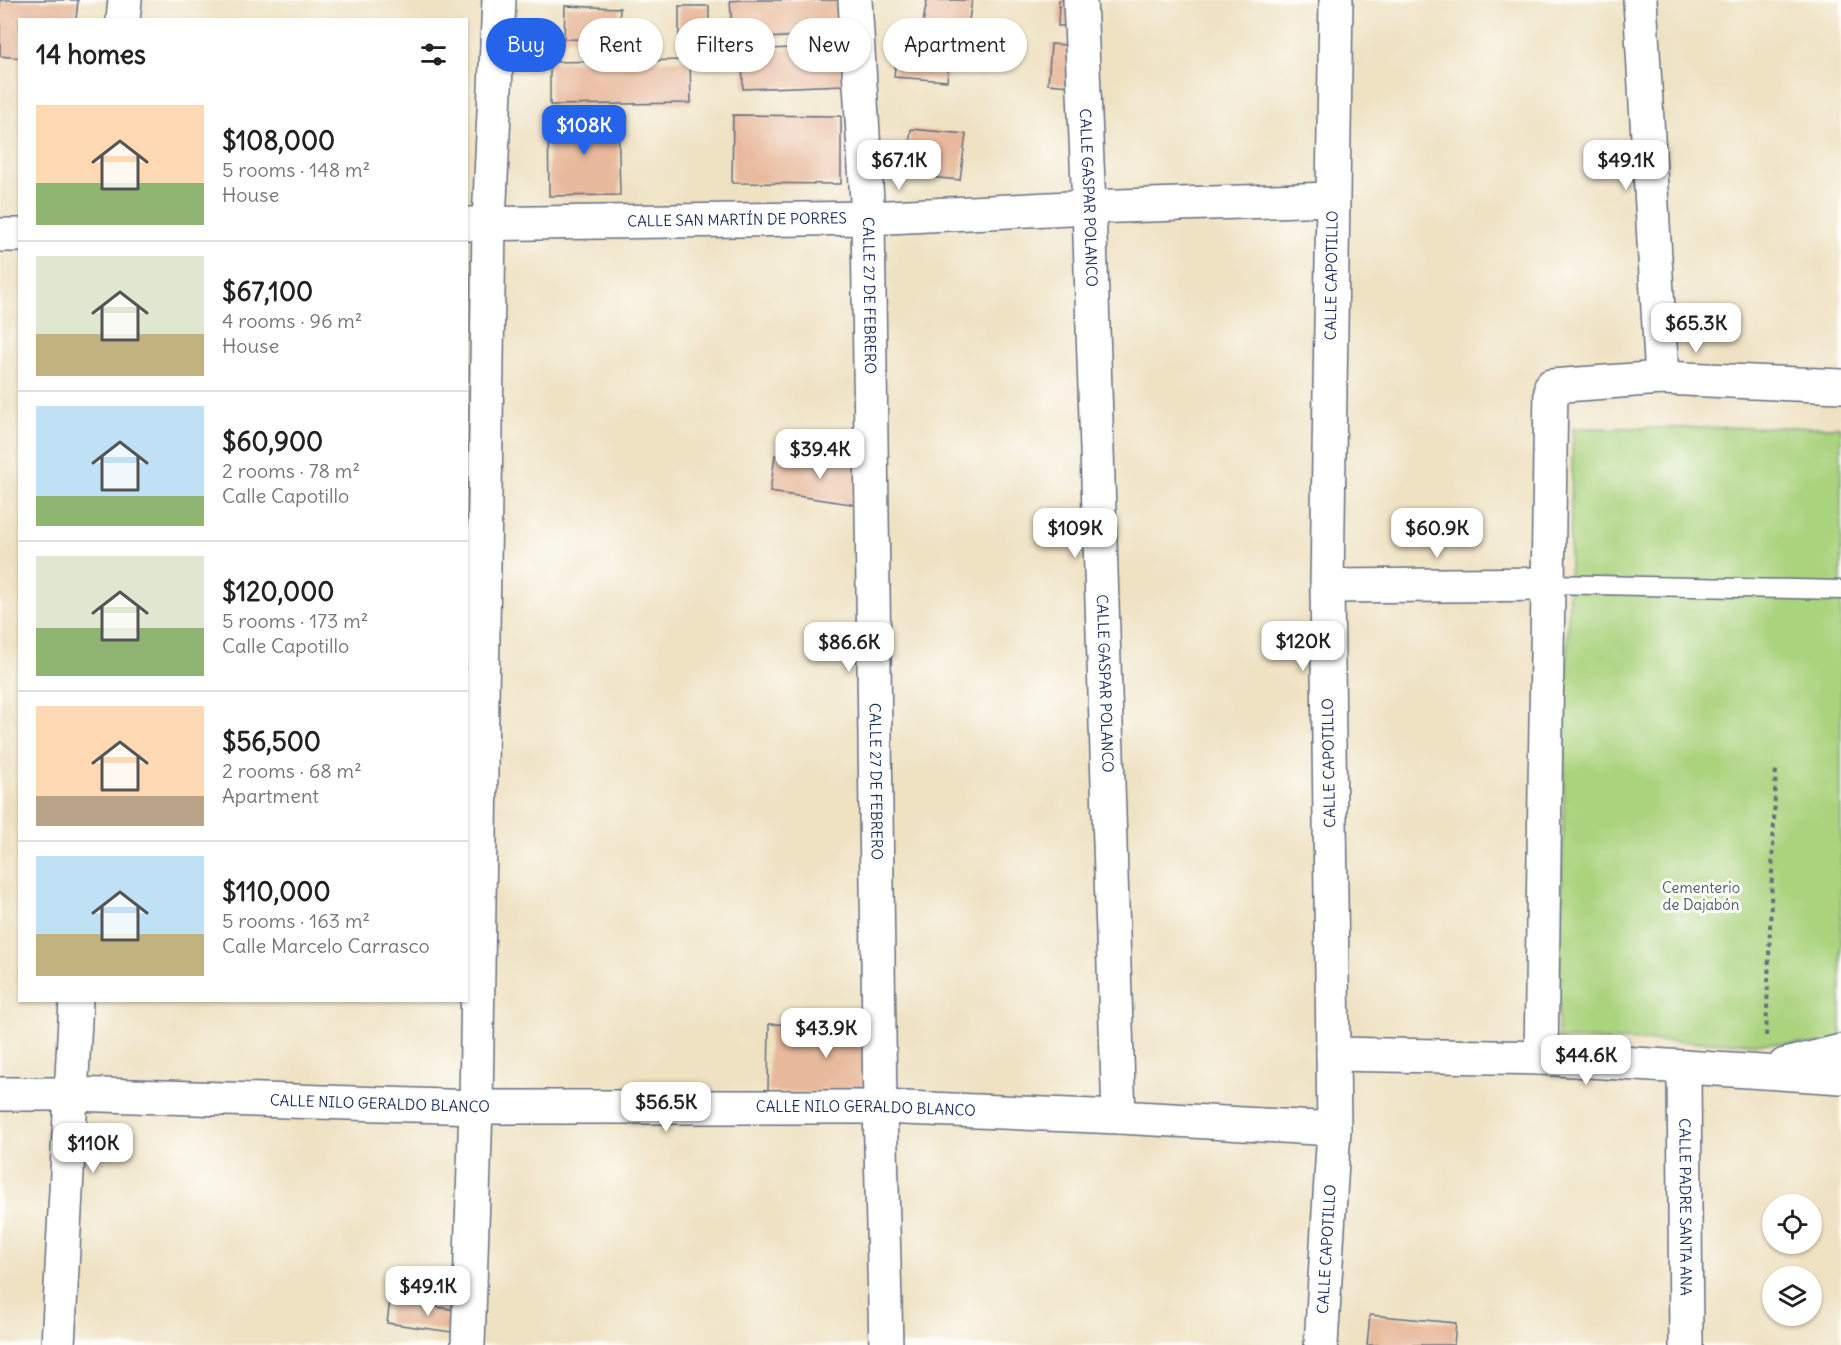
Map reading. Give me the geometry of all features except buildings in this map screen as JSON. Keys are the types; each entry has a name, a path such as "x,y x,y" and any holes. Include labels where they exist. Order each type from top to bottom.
{"street":[{"path":"123,18 124,0"},
{"path":"468,1345 476,1107 478,223 500,0"},
{"name":"CALLE 27 DE FEBRERO","path":"855,0 868,218 880,1107 886,1345"},
{"name":"CALLE GASPAR POLANCO","path":"1080,0 1119,1117"},
{"name":"CALLE CAPOTILLO","path":"1321,1345 1334,1129 1327,586 1336,0"},
{"path":"1640,0 1662,378"},
{"name":"CALLE SAN MARTÍN DE PORRES","path":"478,223 868,218 1089,207 1332,199"},
{"path":"0,235 18,235"},
{"path":"1541,1058 1551,386 1662,378 1841,386"},
{"path":"1327,586 1548,584"},
{"path":"58,1345 76,1002"},
{"path":"1764,1071 1841,1051"},
{"path":"1333,1054 1541,1058 1841,1077"},
{"name":"CALLE PADRE SANTA ANA","path":"1684,1067 1686,1345"},
{"name":"CALLE NILO GERALDO BLANCO","path":"0,1094 72,1094 476,1107 880,1107 1334,1129"}],"lane":[{"path":"1548,584 1841,590"}],"path":[{"path":"1764,1071 1776,767"}],"green space":[{"name":"Cementerio de Dajabón","path":"1841,427 1841,1045 1558,1039 1573,428"}]}
